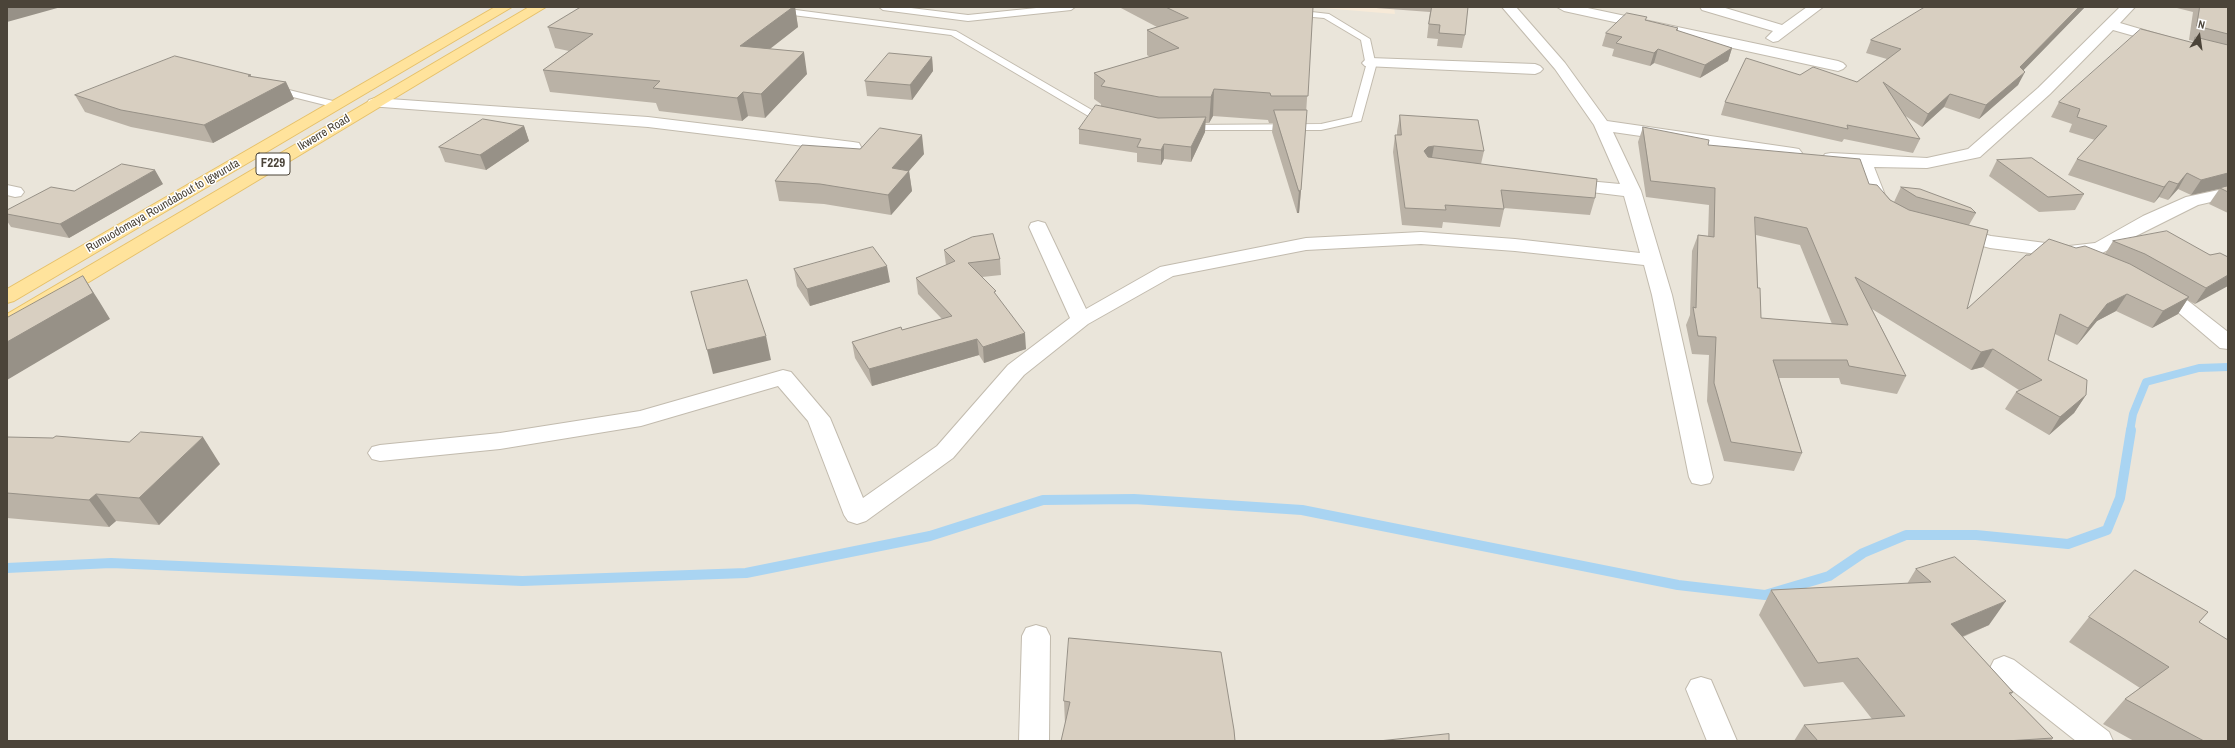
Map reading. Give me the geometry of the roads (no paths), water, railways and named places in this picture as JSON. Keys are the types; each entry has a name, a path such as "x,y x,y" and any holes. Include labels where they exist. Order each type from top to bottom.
{"main road":[{"name":"Rumuodomaya Roundabout to Igwuruta","path":"12,291 505,7"},
{"name":"Ikwerre Road","path":"7,323 375,103 539,7"}],"street":[{"path":"1509,7 1560,66 1602,125 1632,191 1662,295 1701,477"},
{"path":"1564,7 1838,66"},
{"path":"1707,7 1784,30"},
{"path":"1757,49 1816,7"},
{"path":"1602,125 1815,156 1863,161 1926,163 1974,153 2044,91 2128,7"},
{"path":"2110,25 2176,43"},
{"path":"1370,63 1467,59 1535,69"},
{"path":"375,103 648,122 853,147"},
{"path":"1863,161 1877,197 1889,211 1902,218"},
{"path":"1547,182 1632,191"},
{"path":"1938,229 1990,242 2070,252 2100,248 2150,220 2192,201 2228,194"},
{"path":"1038,227 1081,320"},
{"path":"380,453 500,441 641,418 783,377 819,418 857,515 945,452 1016,370 1081,320 1167,271 1306,244 1421,238 1515,245 1651,260"},
{"path":"2070,252 2106,267"},
{"path":"2141,283 2180,304 2228,343"},
{"path":"1034,741 1036,636"},
{"path":"2004,668 2098,741"},
{"path":"1701,689 1722,741"}],"lane":[{"path":"754,7 953,32 1094,115 1122,121"},
{"path":"883,7 968,18 1071,7"},
{"path":"1173,128 1321,127 1356,119 1370,63 1365,39 1326,16 1282,12"},
{"path":"261,86 337,105"}],"waterway":[{"path":"2130,431 2133,414 2146,382 2199,368 2228,367"},
{"path":"7,568 111,563 522,581 746,573 930,536 1043,500 1134,499 1302,510 1678,585 1765,595 1829,576 1863,553 1906,535 1976,535 2068,544 2107,530 2120,498 2131,430"}]}
